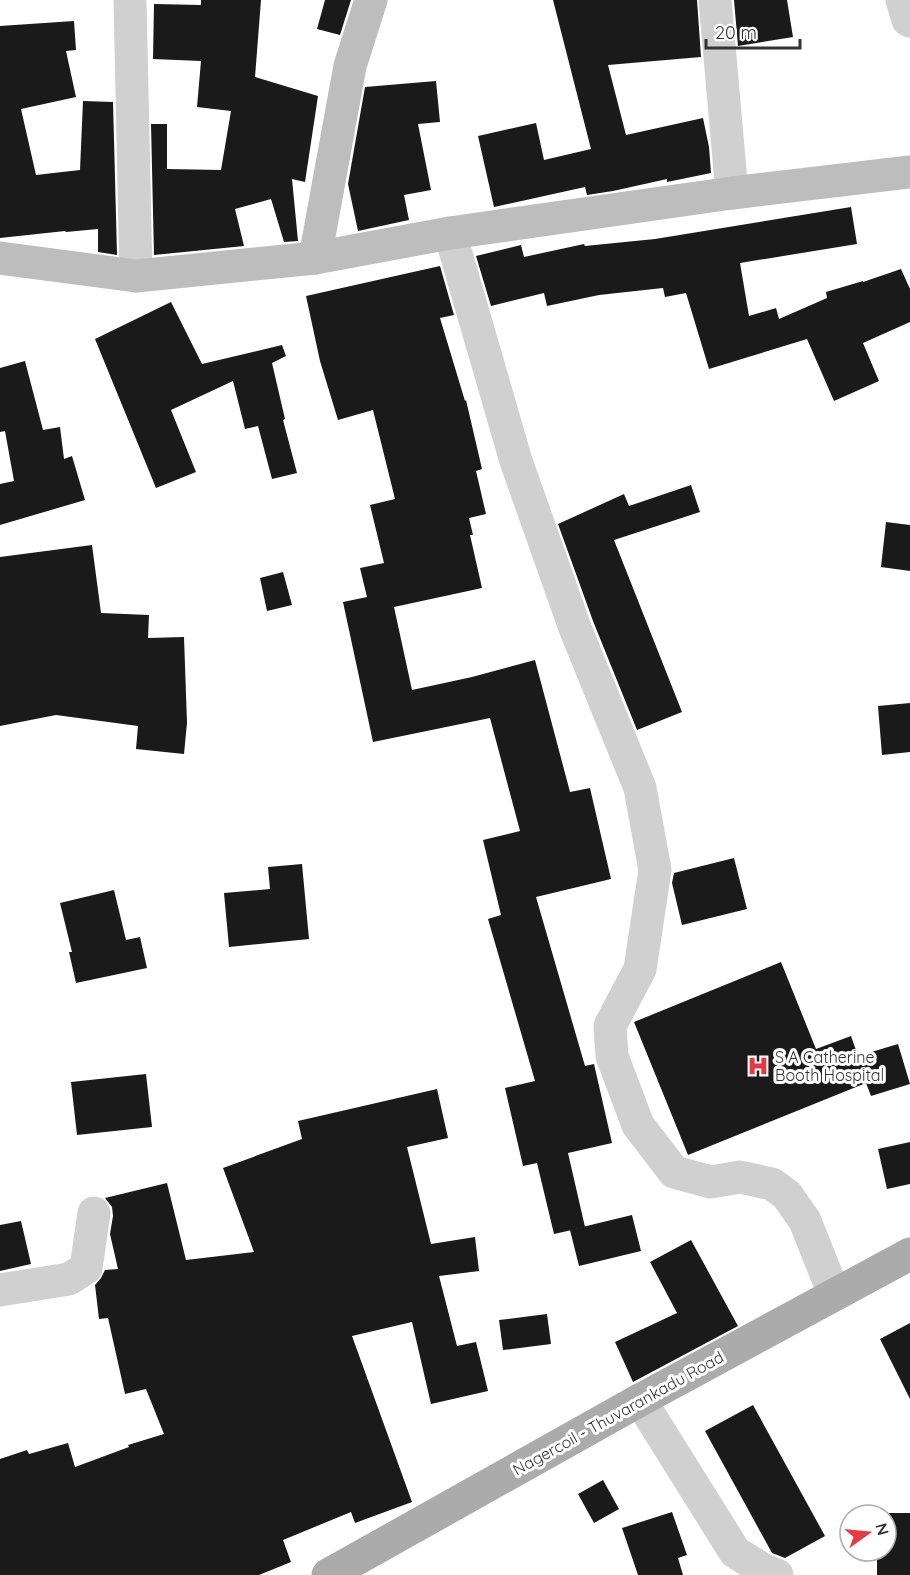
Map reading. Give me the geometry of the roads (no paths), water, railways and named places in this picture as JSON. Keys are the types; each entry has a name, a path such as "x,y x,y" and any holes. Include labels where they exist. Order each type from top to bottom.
{"main road":[{"name":"Nagercoil - Thuvarankadu Road","path":"328,1575 910,1254"}],"street":[{"path":"130,0 136,276"},
{"path":"315,258 350,66 371,0"},
{"path":"715,0 732,193"},
{"path":"902,0 910,21"},
{"path":"0,258 136,276 315,258 450,233 732,193 910,172"},
{"path":"450,233 516,461 575,628 640,788 655,870 640,969 610,1026 612,1056 638,1125 674,1172 711,1182 740,1178 772,1184 787,1195 805,1221 834,1294"},
{"path":"0,1290 69,1279 86,1268 94,1214"},
{"path":"640,1401 735,1552 762,1569 777,1575"}],"place":[{"name":"S A Catherine Booth Hospital","path":"758,1066"}]}
